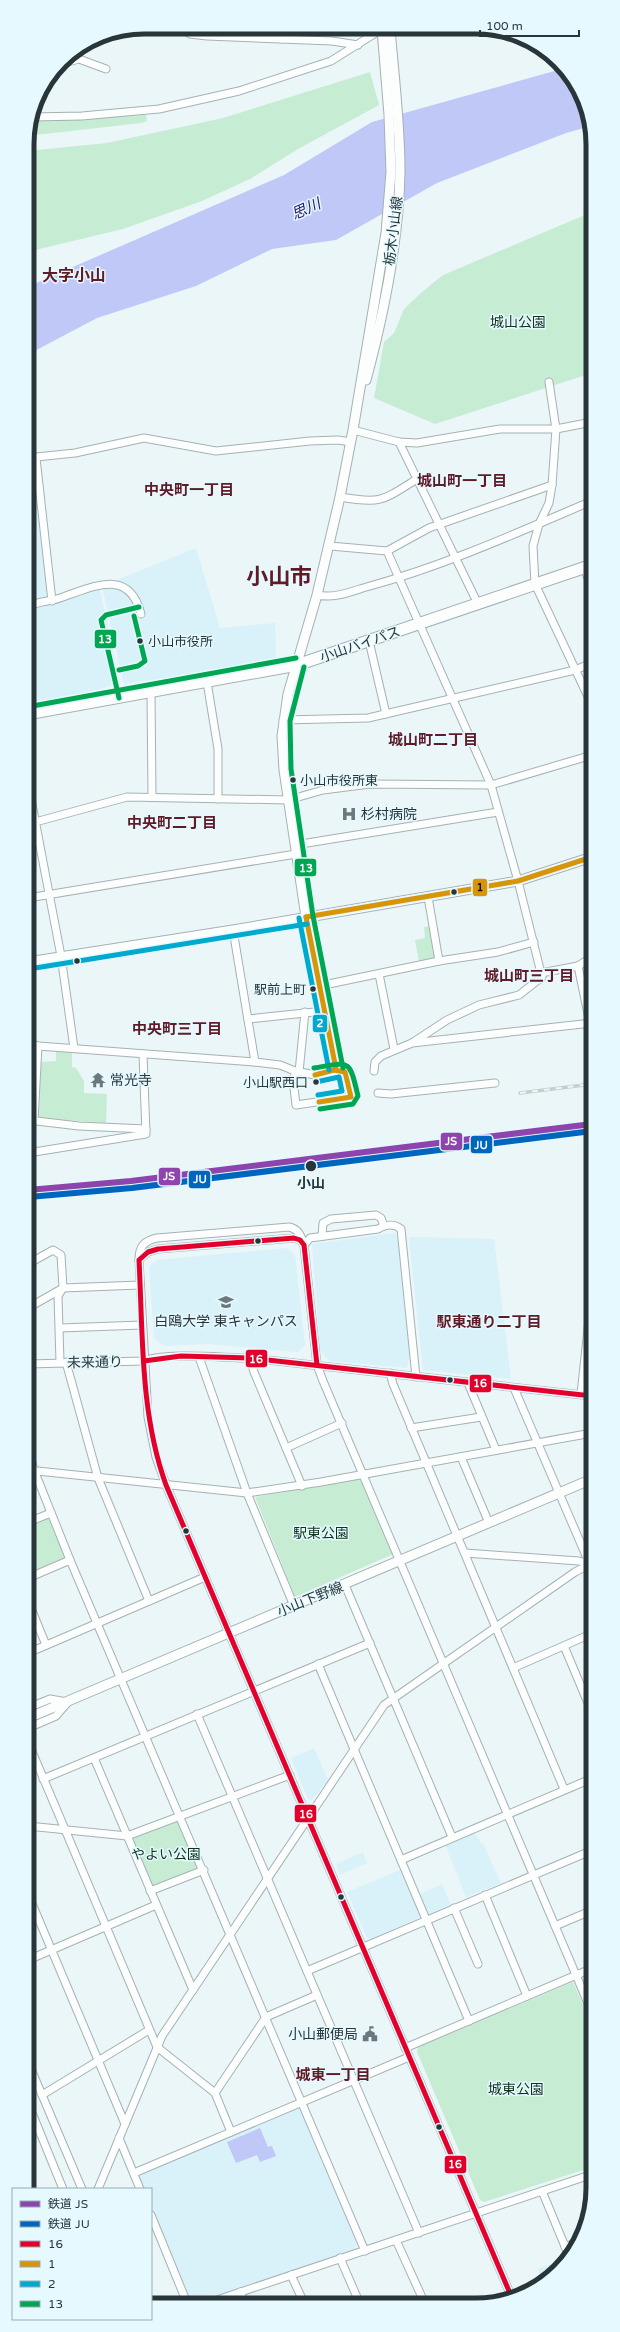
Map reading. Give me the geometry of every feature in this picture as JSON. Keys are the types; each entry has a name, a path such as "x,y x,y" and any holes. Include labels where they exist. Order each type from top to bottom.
{"highway":[{"name":"小山バイパス","path":"34,713 297,665 586,567"}],"main road":[{"name":"栃木小山線","path":"336,1069 306,917 288,800 282,752 283,720 288,694 330,546 351,442 376,342 395,232 400,172 398,114 388,51 384,34"},
{"name":"栃木小山線","path":"354,430 366,346 385,240 391,172 388,51 390,34"},
{"path":"34,961 233,930 518,881 586,859"},
{"name":"小山下野線","path":"34,1716 586,1482"}],"street":[{"path":"190,34 332,42 358,45"},
{"path":"282,34 282,40"},
{"path":"38,117 82,116 159,109 239,91 318,66 337,58 358,45 371,34"},
{"path":"72,61 79,59 106,69"},
{"path":"549,382 556,430 552,485 549,502 539,524 533,546 535,584 586,693"},
{"path":"354,430 399,442 430,442 500,429 556,430 586,423"},
{"path":"52,601 36,458 75,453 144,438 216,451 304,441 338,440 351,442"},
{"path":"399,442 478,604"},
{"path":"340,497 374,502 385,499 416,479"},
{"path":"330,546 387,551 439,524 552,485"},
{"path":"317,595 333,597 399,578 456,558 586,504"},
{"path":"387,551 491,785 542,973 542,978 519,995 479,1005 447,1020 412,1043"},
{"path":"34,604 52,601 101,584 113,583 125,587 132,594 138,603 141,614"},
{"path":"369,641 386,714"},
{"path":"283,720 368,718 575,670 586,665"},
{"path":"207,682 218,749 218,799"},
{"path":"151,692 152,797"},
{"path":"36,821 127,798 152,797 288,800 323,790 370,784 491,785 586,757"},
{"path":"34,810 61,956 74,1048"},
{"path":"34,897 498,812"},
{"path":"428,897 439,961"},
{"path":"233,930 255,1062"},
{"path":"319,986 439,961 498,952 534,942"},
{"path":"542,973 578,966 586,961"},
{"path":"578,966 586,999"},
{"path":"379,974 394,1049"},
{"path":"248,1019 324,1011"},
{"path":"34,1045 255,1062 280,1065 297,1072 315,1075 327,1074 336,1069 343,1070 347,1074 351,1097 296,1105 294,1088 297,1072 305,1012"},
{"path":"374,1070 375,1062 381,1056 394,1049 412,1043 586,1024"},
{"path":"34,1089 38,1046"},
{"path":"34,1152 146,1134 143,1054"},
{"path":"378,1093 391,1094 495,1083"},
{"path":"34,1121 79,1126 146,1129"},
{"path":"322,1236 323,1223 331,1219 376,1215 380,1218 384,1226"},
{"path":"304,1245 310,1238 378,1229 384,1226 396,1226 402,1232 416,1377"},
{"path":"510,2292 166,1485 150,1428 144,1361 139,1260 141,1247 144,1243 157,1238 289,1227 299,1232 304,1245 317,1365 586,1999"},
{"path":"139,1260 148,1252 158,1249 294,1238 300,1240 304,1245"},
{"path":"34,1261 53,1250 61,1255 63,1288 58,1296 63,1362 98,1478 149,1601"},
{"path":"34,1305 63,1288 140,1285"},
{"path":"60,1328 142,1325"},
{"path":"199,1357 247,1493 294,1606"},
{"name":"未来通り","path":"34,1364 144,1361 151,1358 250,1358 586,1395"},
{"path":"250,1358 254,1372 302,1486"},
{"path":"581,1394 586,1372"},
{"path":"390,1373 393,1384 426,1463 564,1789"},
{"path":"468,1383 496,1450"},
{"path":"514,1388 536,1443 586,1553"},
{"path":"412,1428 481,1417"},
{"path":"286,1448 342,1423"},
{"path":"34,1470 247,1493 302,1486 586,1435"},
{"path":"460,1457 489,1523"},
{"path":"34,1476 147,1736 364,2251"},
{"path":"34,1520 51,1513"},
{"path":"465,1553 586,1563"},
{"path":"34,1575 70,1560"},
{"path":"98,2188 156,2047 230,1933 384,1705 496,1626 586,1567"},
{"path":"34,1650 205,1577"},
{"path":"345,1585 452,1837"},
{"path":"34,1616 46,1645"},
{"path":"513,1668 586,1636"},
{"path":"44,1779 254,1690 370,1643"},
{"path":"564,1646 586,1698"},
{"path":"318,1664 468,2021"},
{"path":"34,1706 50,1699 68,1702"},
{"path":"34,1725 56,1716 68,1702"},
{"path":"198,1714 419,2233"},
{"path":"34,1756 156,2047 214,2093 231,2132"},
{"path":"94,1758 192,1990"},
{"path":"34,1827 127,1836 233,1798 290,1775"},
{"path":"401,1860 586,1781"},
{"path":"307,1971 586,1853"},
{"path":"150,1891 204,1870"},
{"path":"485,1895 527,1996"},
{"path":"34,1958 106,1928 156,1905"},
{"path":"34,1908 125,2124"},
{"path":"454,1908 478,1964"},
{"path":"555,1926 586,1913"},
{"path":"406,2048 586,1971"},
{"path":"214,2093 266,2017 317,1995"},
{"path":"42,2095 149,2030"},
{"path":"134,2173 410,2057"},
{"path":"34,2076 82,2188"},
{"path":"34,2119 63,2188"},
{"path":"119,2138 140,2188"},
{"path":"223,2298 586,2176"},
{"path":"542,2191 565,2248 569,2246"},
{"path":"152,2217 185,2298"},
{"path":"396,2240 422,2298"},
{"path":"340,2258 357,2298"},
{"path":"291,2275 302,2298"},
{"path":"240,2292 243,2298"}],"shaded area":[{"path":"34,481 52,601 34,603"},
{"path":"196,548 220,628 275,623 276,661 169,682 149,680 124,684 102,586"},
{"path":"100,590 120,683 56,702 34,705 34,609 40,606"},
{"path":"395,1233 399,1241 410,1354 407,1368 330,1361 320,1350 312,1244"},
{"path":"409,1237 494,1239 511,1379 423,1370"},
{"name":"白鴎大学 東キャンパス","path":"287,1248 295,1255 305,1345 298,1352 209,1344 164,1346 154,1338 149,1267 157,1260"},
{"path":"314,1748 328,1780 312,1800 308,1799 291,1758"},
{"path":"474,1832 481,1844 483,1843 501,1883 466,1897 445,1844"},
{"path":"363,1852 367,1863 340,1875 336,1864"},
{"path":"400,1870 420,1914 418,1918 371,1939 366,1936 347,1892"},
{"path":"442,1884 451,1905 429,1915 423,1911 417,1895"},
{"path":"296,2108 300,2110 357,2244 355,2249 210,2298 189,2298 152,2209 152,2188 144,2188 139,2178 141,2173"},
{"path":"558,2261 541,2277 538,2269"}],"green space":[{"path":"370,72 379,105 298,149 250,179 202,201 123,229 34,250 34,150 107,143 223,118"},
{"path":"146,115 147,121 141,123 34,135 37,121"},
{"name":"城山公園","path":"586,215 586,375 435,424 374,398 384,342 394,333 404,309 443,275"},
{"path":"430,926 436,955 433,959 419,962 415,940 425,938 424,927"},
{"path":"56,1049 72,1051 72,1067 76,1068 84,1081 84,1093 107,1094 106,1123 39,1118 41,1062 56,1061"},
{"name":"駅東公園","path":"362,1478 396,1553 295,1597 255,1497"},
{"path":"51,1515 68,1559 34,1573 34,1522"},
{"name":"やよい公園","path":"180,1820 202,1871 153,1890 130,1837"},
{"name":"城東公園","path":"573,1982 586,2011 586,2169 484,2202 480,2200 417,2052 418,2047"}],"water":[{"name":"思川","path":"557,70 575,96 585,128 566,133 437,183 336,240 272,249 196,286 97,318 34,351 34,284 284,175 372,122"},
{"path":"260,2128 268,2147 272,2146 276,2156 260,2162 257,2155 236,2163 227,2142"}],"railway":[{"path":"520,1093 586,1085"}],"rail line":[{"name":"JS","path":"34,1189 131,1181 586,1125"},
{"name":"JU","path":"34,1197 132,1188 586,1132"}],"transit line":[{"name":"13","path":"119,698 101,620 106,615 139,607"},
{"name":"13","path":"119,670 138,666 145,661 134,616"},
{"name":"13","path":"34,706 296,658"},
{"name":"13","path":"304,667 290,721 291,769 313,916 343,1068"},
{"name":"1","path":"306,917 518,881 586,859"},
{"name":"1","path":"306,917 336,1069"},
{"name":"2","path":"299,918 329,1070"},
{"name":"2","path":"34,968 307,924"},
{"name":"13","path":"314,1068 335,1064 346,1066 350,1069 358,1096 353,1104 320,1109"},
{"name":"1","path":"315,1075 334,1070 345,1072 351,1097 319,1102"},
{"name":"2","path":"316,1082 339,1077 342,1091 318,1095"},
{"name":"16","path":"317,1365 304,1245 300,1240 294,1238 158,1249 148,1252 139,1260 142,1345 147,1402 151,1430 166,1485 510,2292"},
{"name":"16","path":"144,1361 181,1356 250,1358 586,1395"}],"place":[{"name":"小山市役所","path":"140,641"},
{"name":"小山市役所東","path":"293,780"},
{"name":"杉村病院","path":"349,814"},
{"name":"駅前上町","path":"313,989"},
{"name":"常光寺","path":"98,1080"},
{"name":"小山駅西口","path":"316,1082"},
{"name":"小山","path":"311,1166"},
{"name":"白鴎大学 東キャンパス","path":"226,1302"},
{"name":"小山郵便局","path":"370,2034"}],"district":[{"name":"大字小山","path":"74,275"},
{"name":"城山町一丁目","path":"462,481"},
{"name":"中央町一丁目","path":"189,490"},
{"name":"小山市","path":"279,576"},
{"name":"城山町二丁目","path":"433,740"},
{"name":"中央町二丁目","path":"172,823"},
{"name":"城山町三丁目","path":"529,976"},
{"name":"中央町三丁目","path":"177,1029"},
{"name":"駅東通り二丁目","path":"489,1322"},
{"name":"城東一丁目","path":"333,2075"}]}
